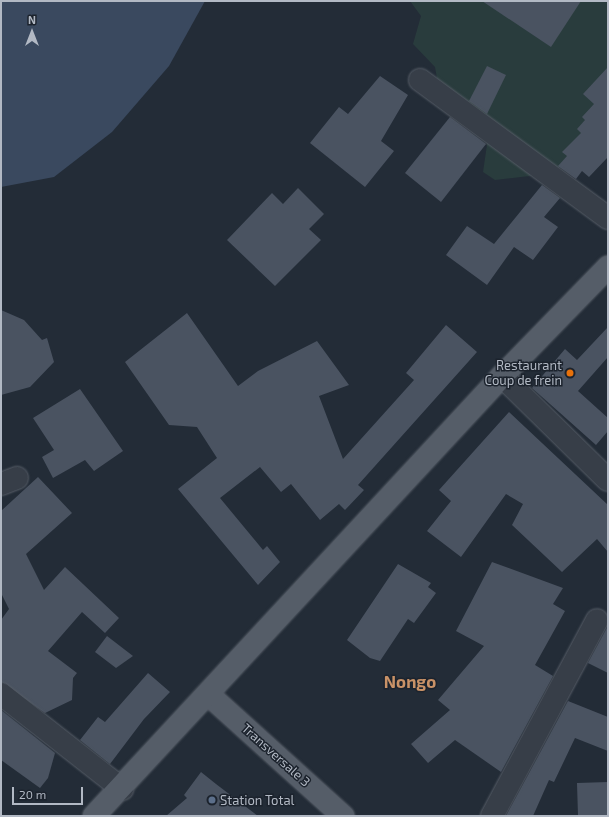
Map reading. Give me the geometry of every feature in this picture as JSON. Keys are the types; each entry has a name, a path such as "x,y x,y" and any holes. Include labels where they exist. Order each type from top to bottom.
{"main road":[{"path":"94,816 122,789 502,376 608,267"},
{"name":"Transversale 3","path":"209,694 327,809 343,816"}],"street":[{"path":"420,80 608,218"},
{"path":"502,376 608,480"},
{"path":"492,816 596,620"},
{"path":"1,694 122,789"}],"shaded area":[{"path":"410,1 608,1 608,80 570,162 547,174 495,180 483,172 488,138 439,90 435,67 413,44 421,16"}],"water":[{"path":"1,1 205,1 169,66 112,132 54,177 1,187"}],"building":[{"path":"482,1 581,1 551,47"},
{"path":"487,66 506,75 487,114 469,101"},
{"path":"608,67 608,157 589,177 582,171 576,179 558,166 567,156 562,152 581,133 577,129 585,120 582,117 594,104 583,94"},
{"path":"380,76 408,95 381,141 394,151 365,187 310,143 339,107 348,114"},
{"path":"450,117 486,144 441,202 405,173"},
{"path":"542,185 560,198 544,217 558,227 533,260 514,247 487,285 446,255 467,226 494,244"},
{"path":"298,188 324,214 309,229 321,240 275,286 227,240 272,193 283,204"},
{"path":"1,310 24,320 42,340 47,338 54,362 30,387 1,395"},
{"path":"187,313 238,386 258,371 317,341 349,385 319,396 343,459 414,380 406,373 446,325 477,352 358,485 364,490 345,510 339,504 320,520 291,484 281,492 260,467 220,498 263,550 267,546 280,562 258,585 178,489 217,458 197,427 169,425 125,362"},
{"path":"608,327 608,357 578,391 608,418 608,431 596,445 532,388 565,349 577,360"},
{"path":"80,389 123,451 94,471 85,460 53,478 42,457 54,450 33,418"},
{"path":"509,412 608,505 608,552 597,539 562,572 512,525 523,504 506,494 461,557 427,531 451,501 439,490"},
{"path":"38,477 72,513 26,554 44,590 65,567 119,618 105,633 82,612 48,651 77,673 73,678 72,700 45,713 1,682 1,620 9,609 1,593 1,511"},
{"path":"492,562 563,588 553,604 565,611 535,665 553,676 501,772 455,740 428,763 411,744 450,710 438,700 484,646 456,631"},
{"path":"398,564 431,583 428,587 436,593 414,623 408,619 380,661 370,658 347,640"},
{"path":"608,626 608,673 588,663"},
{"path":"107,636 133,656 116,668 95,652"},
{"path":"148,673 170,692 144,719 110,764 80,740 98,717 105,722"},
{"path":"568,701 608,717 608,751 575,738 554,782 549,780 533,816 506,816"},
{"path":"1,710 55,753 48,778 40,788 1,760"},
{"path":"201,772 258,816 166,816 187,798 184,795"},
{"path":"608,782 608,815 578,816 577,783"}],"place":[{"name":"Restaurant Coup de frein","path":"570,373"},
{"name":"Station Total","path":"212,800"}],"district":[{"name":"Nongo","path":"410,682"}]}
